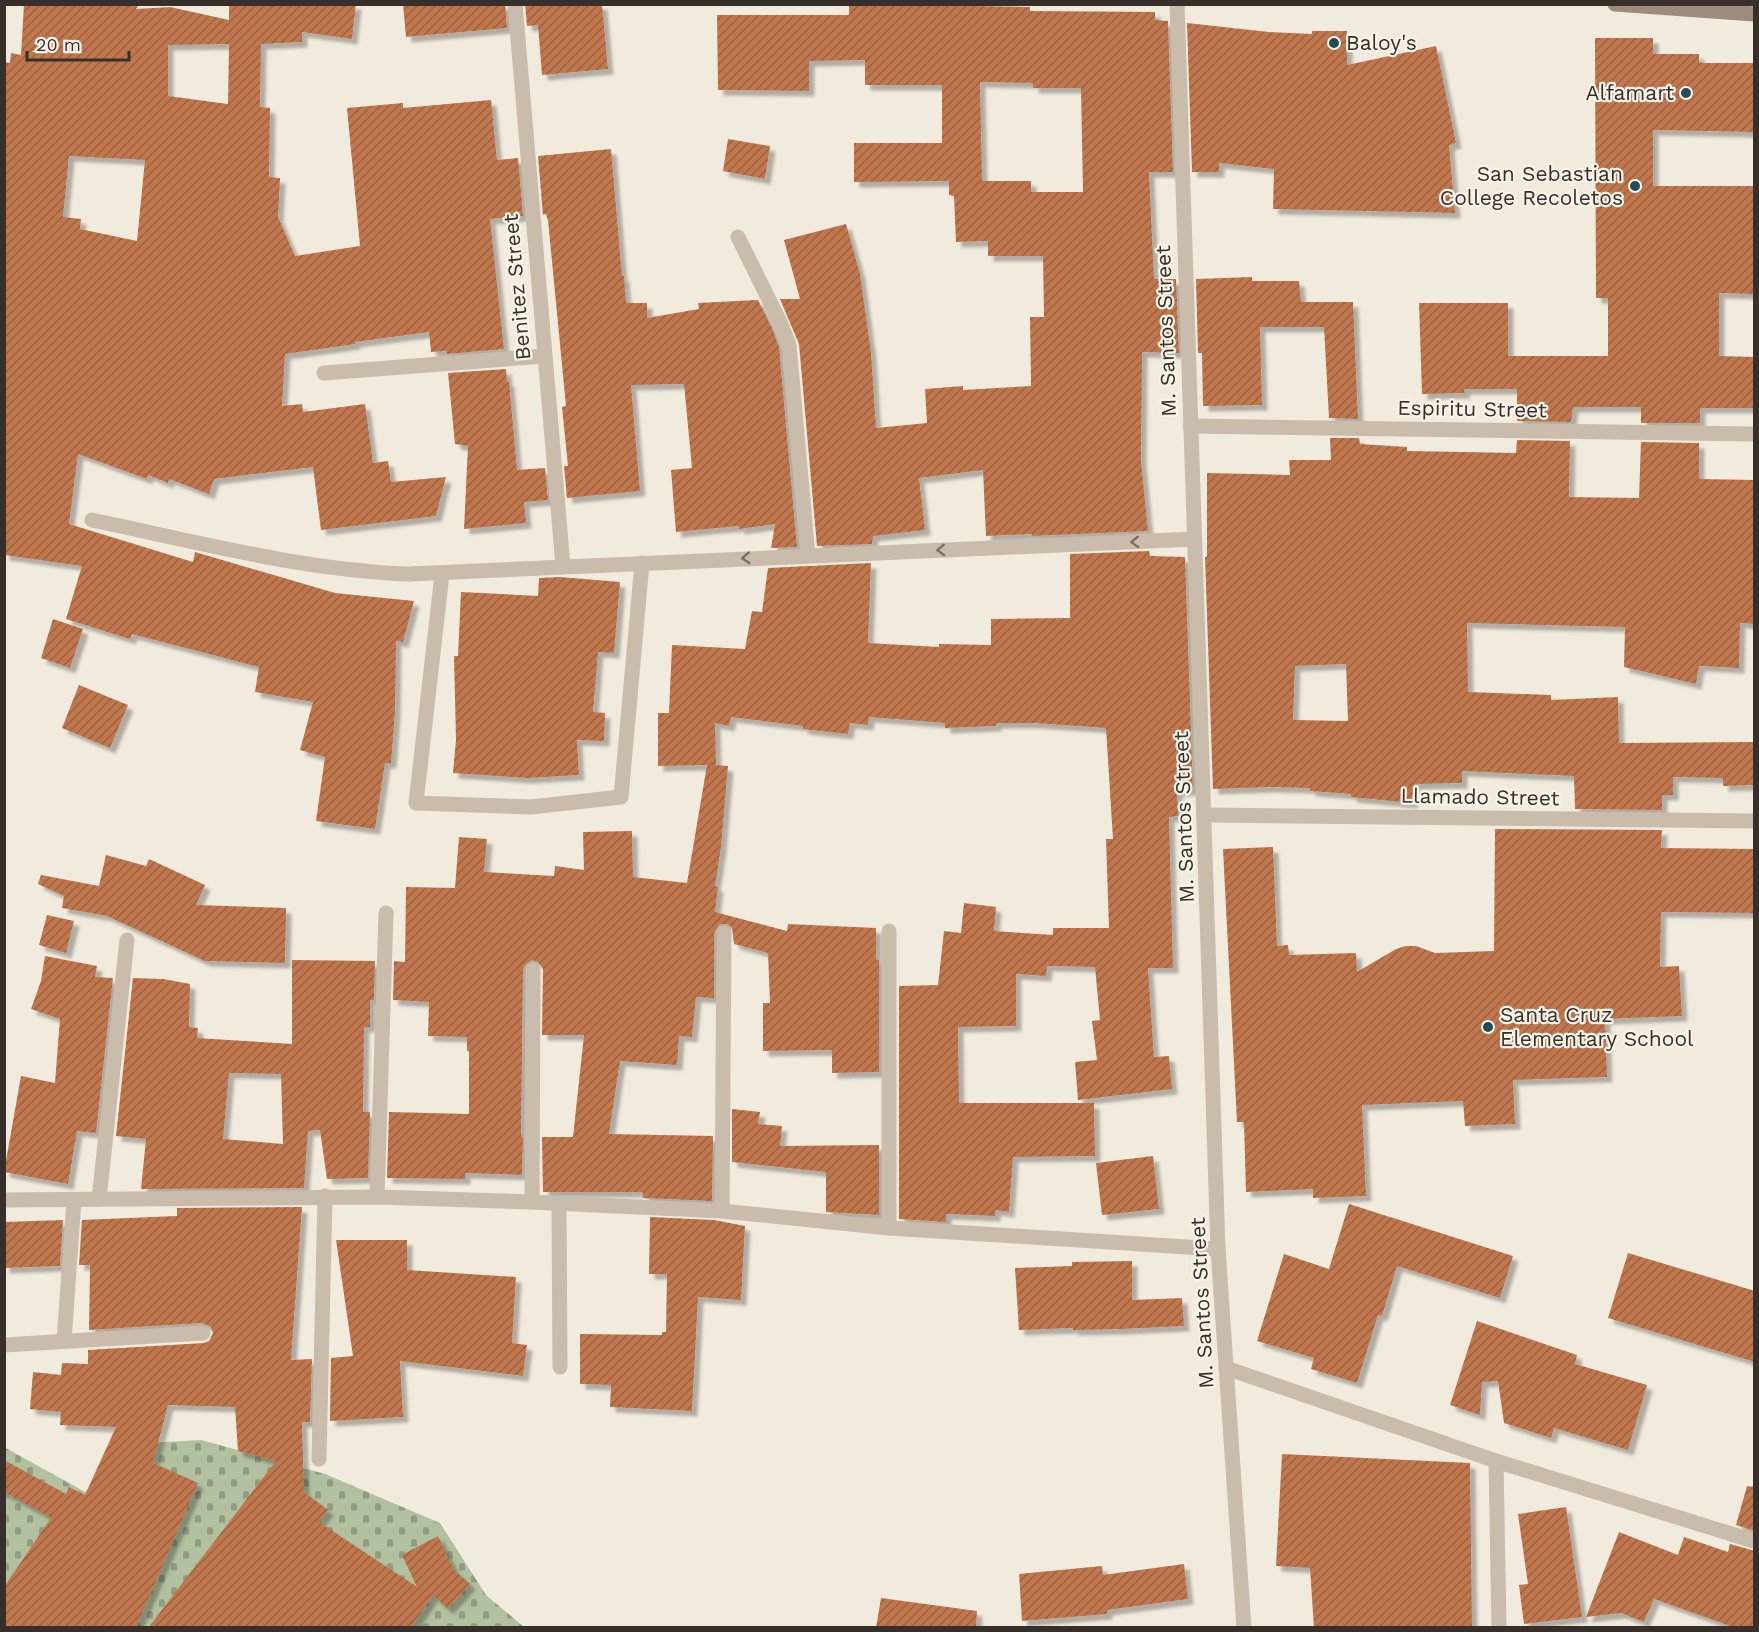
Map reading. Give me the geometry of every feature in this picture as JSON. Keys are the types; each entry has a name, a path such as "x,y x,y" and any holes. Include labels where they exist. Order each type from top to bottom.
{"main road":[{"path":"1615,4 1755,15"}],"street":[{"name":"Benitez Street","path":"515,4 563,566"},
{"name":"M. Santos Street","path":"1177,4 1218,1249 1244,1628"},
{"path":"738,237 789,345 808,556"},
{"path":"324,373 544,356"},
{"name":"Espiritu Street","path":"1190,426 1755,434"},
{"path":"92,520 317,566 378,573 442,574 563,566 1194,539"},
{"path":"442,574 416,803 531,807 621,797 642,563"},
{"name":"Llamado Street","path":"1205,815 1755,821"},
{"path":"377,1197 386,913"},
{"path":"889,931 889,1228"},
{"path":"722,1211 724,933"},
{"path":"99,1200 127,940"},
{"path":"532,1202 533,970"},
{"path":"4,1200 325,1196 532,1202 722,1211 889,1228 1218,1249"},
{"path":"319,1459 325,1196"},
{"path":"63,1341 74,1200"},
{"path":"559,1204 560,1366"},
{"path":"4,1345 203,1333"},
{"path":"1226,1368 1496,1461 1755,1541"},
{"path":"1496,1461 1499,1628"}],"green space":[{"path":"201,1440 325,1474 440,1523 486,1595 524,1627 5,1627 4,1447 85,1492 121,1457 146,1443"}],"building":[{"path":"24,4 139,4 136,9 170,7 229,20 229,4 356,4 352,39 302,32 302,42 261,44 260,107 270,108 269,177 280,178 278,217 295,256 360,246 347,108 403,103 403,108 491,100 497,160 518,158 523,216 490,219 504,349 447,354 446,351 431,352 429,332 285,354 282,406 302,404 303,412 365,404 373,463 388,461 391,482 446,477 436,516 321,530 313,467 214,479 209,494 169,479 168,483 148,475 147,479 78,454 69,524 193,562 195,552 335,593 414,601 403,642 396,641 395,713 391,763 385,763 375,829 316,821 325,757 300,750 313,702 255,692 259,667 132,634 130,639 66,619 82,566 4,555 4,62 10,63 11,53 21,55","holes":["229,44 228,104 168,96 168,45","69,156 145,160 137,241 80,229 81,219 63,217"]},
{"path":"403,4 505,4 507,28 406,37"},
{"path":"525,4 602,4 608,69 542,75 538,25 527,26"},
{"path":"849,4 974,4 974,6 1030,7 1030,11 1155,12 1155,20 1168,21 1173,172 1149,172 1154,279 1176,279 1179,353 1142,352 1141,461 1148,531 986,536 983,470 919,478 925,530 873,536 872,544 817,546 799,344 780,299 800,299 784,240 846,224 860,274 871,352 876,428 927,423 925,389 963,386 963,390 1031,386 1030,317 1044,317 1043,256 988,256 988,241 956,242 954,196 949,195 949,181 854,182 854,143 942,143 942,85 865,85 865,60 809,61 809,91 718,90 717,15 849,15","holes":["980,82 1033,83 1033,88 1081,88 1083,192 1031,192 1031,181 982,181"]},
{"path":"1187,23 1269,32 1312,34 1312,31 1347,31 1347,65 1436,46 1456,143 1449,145 1455,213 1273,209 1274,169 1219,163 1219,172 1192,172"},
{"path":"1595,38 1653,38 1653,54 1699,54 1699,63 1755,63 1755,132 1653,130 1653,186 1755,186 1755,294 1719,293 1719,356 1755,357 1755,408 1700,408 1700,423 1641,423 1641,407 1573,407 1571,422 1517,421 1517,389 1464,389 1465,393 1422,394 1419,303 1508,303 1508,356 1608,356 1608,298 1596,298"},
{"path":"728,139 770,146 765,179 723,171"},
{"path":"611,149 626,303 647,303 647,318 699,309 698,303 758,300 772,328 779,347 797,547 771,548 775,524 739,529 739,526 676,532 671,470 692,468 684,384 631,385 640,491 567,498 564,466 568,466 562,407 566,406 548,220 546,214 543,215 538,156"},
{"path":"1252,277 1252,281 1299,281 1301,302 1353,302 1358,419 1329,418 1324,327 1260,327 1262,405 1203,406 1202,353 1198,353 1196,279"},
{"path":"506,369 517,470 545,468 548,500 524,502 526,523 464,529 468,446 455,444 448,373"},
{"path":"1330,438 1359,438 1360,444 1407,447 1407,451 1516,453 1517,440 1570,441 1569,497 1639,498 1641,442 1699,443 1699,479 1755,480 1755,624 1740,623 1739,668 1699,666 1696,684 1624,667 1625,627 1467,623 1468,692 1551,695 1551,700 1618,697 1619,743 1755,742 1755,785 1723,786 1723,778 1673,777 1673,795 1662,795 1662,810 1575,809 1574,776 1462,771 1462,783 1414,784 1412,803 1351,797 1351,794 1310,791 1310,788 1213,789 1205,557 1207,557 1207,473 1290,475 1289,460 1331,460","holes":["1346,664 1348,721 1293,720 1295,666"]},
{"path":"1149,551 1150,556 1185,557 1193,790 1177,791 1178,816 1169,817 1173,968 1148,968 1154,1057 1169,1056 1172,1089 1078,1100 1075,1062 1097,1060 1092,1021 1100,1020 1095,967 1047,966 1046,976 1016,974 1016,1026 958,1027 959,1103 1094,1103 1095,1156 1013,1157 1009,1212 995,1210 995,1216 946,1214 946,1222 899,1219 899,986 938,985 944,931 961,933 964,903 996,907 994,931 1053,935 1053,928 1109,928 1106,839 1113,839 1106,728 996,723 996,726 945,728 945,723 869,717 868,725 850,723 848,734 731,717 729,726 715,723 716,765 728,766 715,886 718,887 715,912 787,931 788,924 876,928 876,960 879,960 879,1072 832,1073 832,1050 763,1051 763,1003 770,1003 768,953 734,944 732,928 728,924 720,924 714,933 714,998 696,997 692,1037 679,1036 677,1065 620,1061 609,1134 713,1136 712,1201 643,1198 643,1192 543,1192 542,1137 573,1137 584,1035 542,1035 543,969 538,962 532,960 525,965 523,970 522,1175 465,1173 465,1179 387,1178 389,1112 469,1114 467,1037 428,1036 429,1002 393,1000 394,961 405,962 406,887 455,888 459,837 487,839 484,872 554,876 555,866 584,870 583,832 632,831 633,877 687,883 707,765 658,766 658,713 669,713 672,645 745,649 752,611 762,612 768,568 871,563 868,643 939,647 939,644 991,645 991,619 1070,618 1070,554"},
{"path":"560,577 620,582 614,653 598,652 593,712 605,713 604,741 577,740 579,775 527,778 453,773 456,740 454,656 458,656 461,592 538,596 539,578"},
{"path":"53,619 83,629 70,668 41,658"},
{"path":"79,685 128,705 110,748 62,728"},
{"path":"1495,829 1662,830 1661,848 1755,849 1755,913 1661,912 1660,967 1679,966 1682,1016 1605,1019 1607,1077 1513,1080 1515,1124 1465,1126 1463,1101 1362,1105 1366,1196 1313,1198 1313,1189 1246,1192 1244,1122 1237,1122 1223,849 1273,847 1277,946 1288,945 1289,955 1356,953 1357,972 1396,949 1406,946 1416,946 1435,953 1494,951"},
{"path":"106,855 146,866 149,859 205,885 196,905 286,908 285,963 205,961 107,916 62,908 64,896 38,884 41,875 99,886"},
{"path":"47,915 74,921 66,953 39,945"},
{"path":"45,956 97,966 95,977 113,978 96,1133 77,1131 68,1184 4,1172 21,1076 55,1083 60,1019 31,1009 41,981"},
{"path":"292,960 375,961 374,1000 370,1000 370,1027 364,1027 363,1112 370,1112 368,1178 327,1179 320,1130 308,1131 304,1188 141,1189 146,1139 116,1136 133,978 163,979 190,984 189,1027 198,1028 197,1038 292,1044","holes":["229,1073 281,1074 283,1144 223,1139"]},
{"path":"732,1109 760,1112 758,1124 782,1126 780,1146 879,1145 879,1215 826,1212 826,1172 732,1162"},
{"path":"1153,1156 1159,1209 1102,1215 1096,1163"},
{"path":"1349,1204 1513,1256 1500,1298 1397,1266 1382,1316 1378,1315 1357,1383 1311,1369 1314,1358 1257,1341 1284,1254 1329,1269"},
{"path":"302,1207 291,1360 312,1359 310,1422 302,1422 304,1492 328,1510 319,1522 417,1587 402,1555 438,1536 454,1570 470,1584 448,1609 433,1595 411,1628 148,1628 276,1461 238,1451 235,1407 168,1405 153,1463 198,1483 136,1628 4,1628 4,1587 51,1518 4,1492 4,1460 66,1494 69,1487 85,1495 116,1427 60,1425 61,1412 30,1409 33,1372 61,1375 62,1363 88,1364 88,1350 204,1343 209,1341 213,1333 211,1327 202,1323 89,1330 90,1265 79,1265 82,1220 177,1216 177,1208"},
{"path":"650,1217 714,1220 745,1226 741,1300 698,1297 692,1411 610,1407 611,1385 580,1384 580,1334 662,1335 662,1332 666,1332 667,1274 649,1274"},
{"path":"63,1220 60,1266 4,1268 4,1222"},
{"path":"336,1240 407,1240 407,1270 516,1277 512,1343 527,1345 523,1376 400,1361 403,1417 330,1421 331,1358 353,1356"},
{"path":"1628,1253 1755,1291 1755,1362 1608,1318"},
{"path":"1132,1261 1132,1300 1182,1298 1184,1326 1019,1330 1015,1268 1072,1266 1072,1262"},
{"path":"1477,1321 1577,1355 1575,1364 1647,1385 1628,1450 1554,1428 1551,1438 1504,1423 1498,1381 1482,1382 1480,1415 1450,1405"},
{"path":"1282,1454 1470,1463 1472,1628 1314,1628 1310,1568 1276,1566"},
{"path":"1747,1486 1755,1487 1755,1531 1736,1525"},
{"path":"1566,1507 1582,1617 1524,1624 1519,1585 1528,1584 1518,1514"},
{"path":"1619,1532 1678,1555 1684,1537 1728,1552 1730,1544 1755,1551 1755,1628 1736,1628 1654,1599 1644,1622 1621,1613 1586,1617"},
{"path":"1184,1564 1188,1599 1107,1610 1107,1614 1022,1621 1019,1574 1102,1566 1103,1575"},
{"path":"881,1598 977,1611 976,1628 876,1628"}],"place":[{"name":"Baloy's","path":"1334,43"},
{"name":"Alfamart","path":"1686,93"},
{"name":"San Sebastian College Recoletos","path":"1635,186"},
{"name":"Santa Cruz Elementary School","path":"1488,1027"}]}
